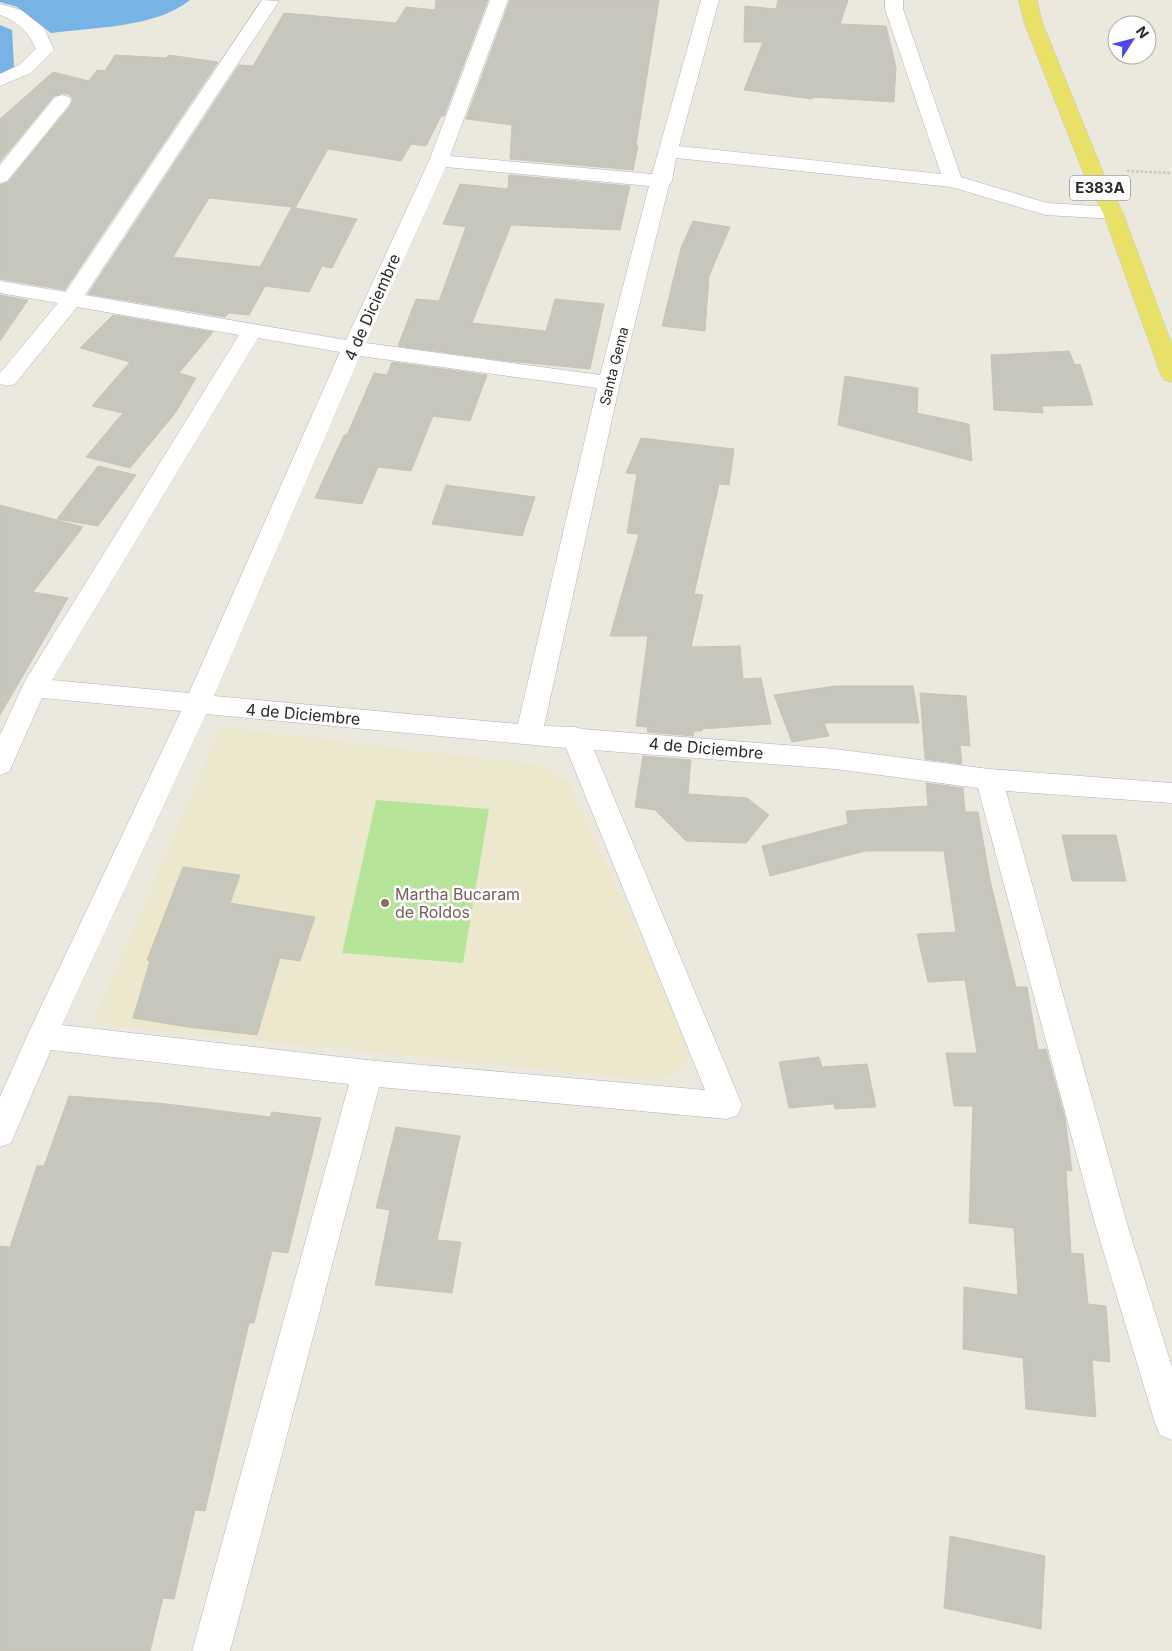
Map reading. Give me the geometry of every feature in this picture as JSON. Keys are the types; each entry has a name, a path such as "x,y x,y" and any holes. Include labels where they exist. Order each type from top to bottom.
{"main road":[{"name":"E383A","path":"1028,0 1033,22 1094,177 1113,214 1172,375"}],"street":[{"name":"4 de Diciembre","path":"499,0 438,161 353,348 197,704 529,735 575,737 835,759 989,778 1172,793"},
{"name":"Santa Gema","path":"529,735 609,383 662,181 668,151 710,0"},
{"path":"894,0 894,9 953,181"},
{"path":"7,379 72,300 270,1"},
{"path":"0,8 15,14 38,32 45,50 25,69 0,81"},
{"path":"0,177 62,101"},
{"path":"668,151 953,181 1046,209 1113,214"},
{"path":"438,161 662,181"},
{"path":"0,287 353,348 609,383"},
{"path":"0,765 34,688 252,331"},
{"path":"0,1133 42,1036 197,704 34,688"},
{"path":"42,1036 368,1074 727,1105 575,737"},
{"path":"989,778 1112,1227 1172,1423"},
{"path":"211,1651 368,1074"}],"path":[{"path":"1094,177 1121,170 1172,173"}],"shaded area":[{"name":"Martha Bucaram de Roldos","path":"221,727 540,765 568,782 689,1044 686,1066 658,1081 93,1024"}],"green space":[{"path":"376,800 489,809 463,963 342,953"}],"water":[{"path":"0,0 190,0 160,16 142,21 124,25 51,33 17,7 0,2"},
{"path":"0,25 12,30 14,67 0,74"}],"building":[{"path":"436,0 488,0 444,116 441,116 426,146 411,144 401,161 328,149 295,208 357,219 332,268 322,266 309,292 265,286 249,315 229,313 225,317 88,294 239,65 253,66 284,13 396,23 406,7 435,10","holes":["209,198 292,207 260,267 173,257"]},
{"path":"510,0 659,0 633,170 510,159 512,125 466,119"},
{"path":"778,0 848,0 840,24 886,26 896,67 894,102 813,97 812,99 744,90 763,42 744,42 745,6 776,9"},
{"path":"115,55 166,58 169,55 218,62 65,290 0,279 0,185 8,182 73,100 70,95 63,93 54,96 0,162 0,119 53,72 89,81 97,70 105,71"},
{"path":"509,175 630,186 620,230 511,225 472,323 546,331 555,299 604,304 590,369 508,361 398,346 416,299 439,301 466,227 443,224 460,184 508,189"},
{"path":"693,221 730,227 709,276 705,331 662,326 681,248"},
{"path":"0,295 28,300 0,341"},
{"path":"113,315 213,332 179,373 196,378 176,412 130,468 86,457 123,413 92,406 130,362 80,348"},
{"path":"1069,351 1075,365 1080,364 1093,405 1042,406 1043,413 994,410 991,355"},
{"path":"392,362 487,375 470,421 433,416 411,471 378,467 362,504 315,498 344,435 347,435 374,373 387,375"},
{"path":"845,376 918,388 917,413 969,424 972,461 838,425"},
{"path":"641,438 734,449 729,485 719,484 694,594 703,595 691,647 740,646 743,679 761,678 771,724 702,729 702,731 694,731 693,736 647,732 648,727 636,726 648,636 610,636 639,534 627,533 637,474 626,473"},
{"path":"98,466 136,475 98,526 57,519"},
{"path":"446,485 535,497 522,536 432,524"},
{"path":"0,505 83,527 33,592 68,598 0,715"},
{"path":"835,686 913,686 919,723 824,723 829,736 792,742 774,695"},
{"path":"920,693 966,696 970,746 960,745 962,764 925,759"},
{"path":"643,756 691,760 688,794 747,798 769,815 746,843 686,841 655,810 635,807"},
{"path":"926,783 963,788 965,812 978,812 990,880 1016,987 1027,987 1038,1050 1046,1049 1065,1118 1072,1171 1066,1170 1071,1253 1083,1254 1088,1304 1106,1306 1110,1362 1092,1360 1096,1417 1026,1409 1023,1358 963,1349 964,1287 1018,1295 1014,1228 969,1223 973,1106 954,1106 946,1053 977,1053 965,980 928,982 917,934 956,932 944,851 865,851 770,876 762,846 848,824 846,811 928,806"},
{"path":"1062,835 1116,835 1126,881 1072,881"},
{"path":"183,867 240,875 230,903 315,917 300,961 280,958 257,1035 133,1018 150,961 147,960"},
{"path":"819,1057 822,1067 867,1064 876,1107 835,1109 834,1104 789,1108 779,1062"},
{"path":"69,1096 167,1104 270,1117 272,1112 321,1118 288,1253 272,1251 254,1323 249,1323 205,1511 195,1510 174,1599 163,1598 150,1651 0,1651 0,1246 10,1247 37,1166 44,1166"},
{"path":"396,1127 460,1136 437,1240 461,1242 452,1293 375,1285 390,1210 376,1208"},
{"path":"950,1536 1045,1556 1041,1629 944,1608"}],"place":[{"name":"Martha Bucaram de Roldos","path":"385,903"}]}
